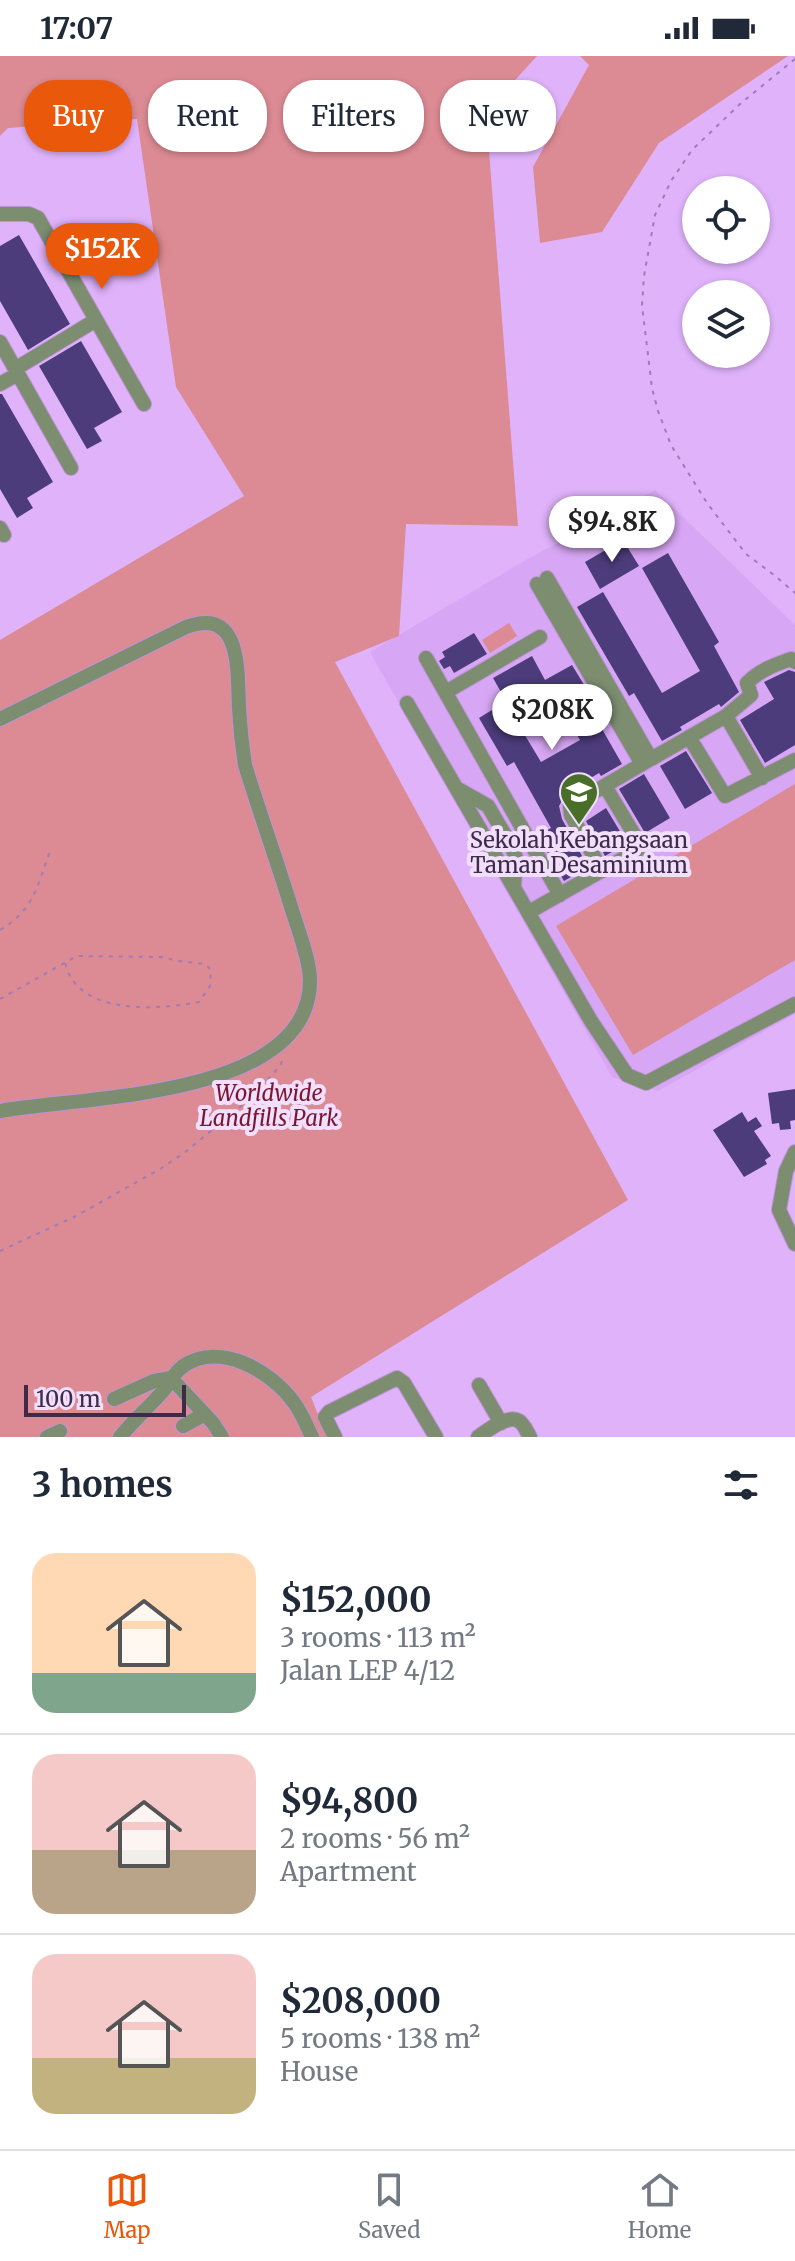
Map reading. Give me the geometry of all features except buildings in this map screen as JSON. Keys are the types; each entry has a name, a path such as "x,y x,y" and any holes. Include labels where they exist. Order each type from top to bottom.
{"street":[{"path":"0,214 29,214 38,218 144,404"},
{"path":"0,384 96,320"},
{"path":"0,342 71,468"},
{"path":"542,581 646,762"},
{"path":"0,719 186,627 209,623 226,631 236,652 245,765 299,931 310,979 305,1013 298,1026 282,1044 237,1070 194,1083 97,1100 29,1105 0,1111"},
{"path":"446,692 540,637"},
{"path":"426,658 560,895"},
{"path":"602,871 571,815 570,806 726,716 751,695 747,683 753,677 791,659 795,662"},
{"path":"407,703 591,1021 627,1075 646,1083 795,1004"},
{"path":"726,716 762,778"},
{"path":"689,737 725,796 795,760"},
{"path":"529,912 638,850 638,841 605,786"},
{"path":"795,1152 786,1171 779,1210 795,1244"},
{"path":"120,1437 166,1388 181,1367 202,1358 217,1357 236,1360 283,1390 295,1404 312,1437"},
{"path":"114,1399 154,1381 171,1378"},
{"path":"171,1378 222,1437"},
{"path":"335,1437 325,1417 329,1412 397,1378 404,1383 436,1437"},
{"path":"479,1385 501,1423"},
{"path":"183,1426 205,1414"},
{"path":"478,1437 514,1419 519,1421 530,1437"}],"path":[{"path":"795,59 740,104 692,150 671,181 655,215 642,305 652,388 671,445 707,503 746,554 795,593"},
{"path":"0,930 32,901 50,851"},
{"path":"0,999 65,962 74,957 90,955 162,957 205,964 211,970 210,986 199,1002 148,1009 97,1000 69,977 65,962"},
{"path":"0,1251 76,1216 184,1153 251,1098 280,1066 285,1051 282,1044"}],"shaded area":[{"name":"Sekolah Kebangsaan Taman Desaminium","path":"655,490 795,625 795,1014 658,1091 612,1077 370,652 526,560"}],"green space":[{"name":"Worldwide Landfills Park","path":"0,56 537,56 515,80 440,80 440,152 489,152 518,526 406,524 399,636 335,662 628,1200 311,1397 327,1437 0,1437 0,640 244,496 176,387 137,119 132,119 132,80 24,80 24,127 8,128 0,136"},
{"path":"580,56 788,56 659,143 602,232 540,243 533,167 541,152 556,152 556,125 589,65"},
{"path":"509,623 517,636 490,653 482,640"},
{"path":"795,784 795,960 633,1055 556,926"}],"place":[{"name":"Sekolah Kebangsaan Taman Desaminium","path":"579,826"}]}
